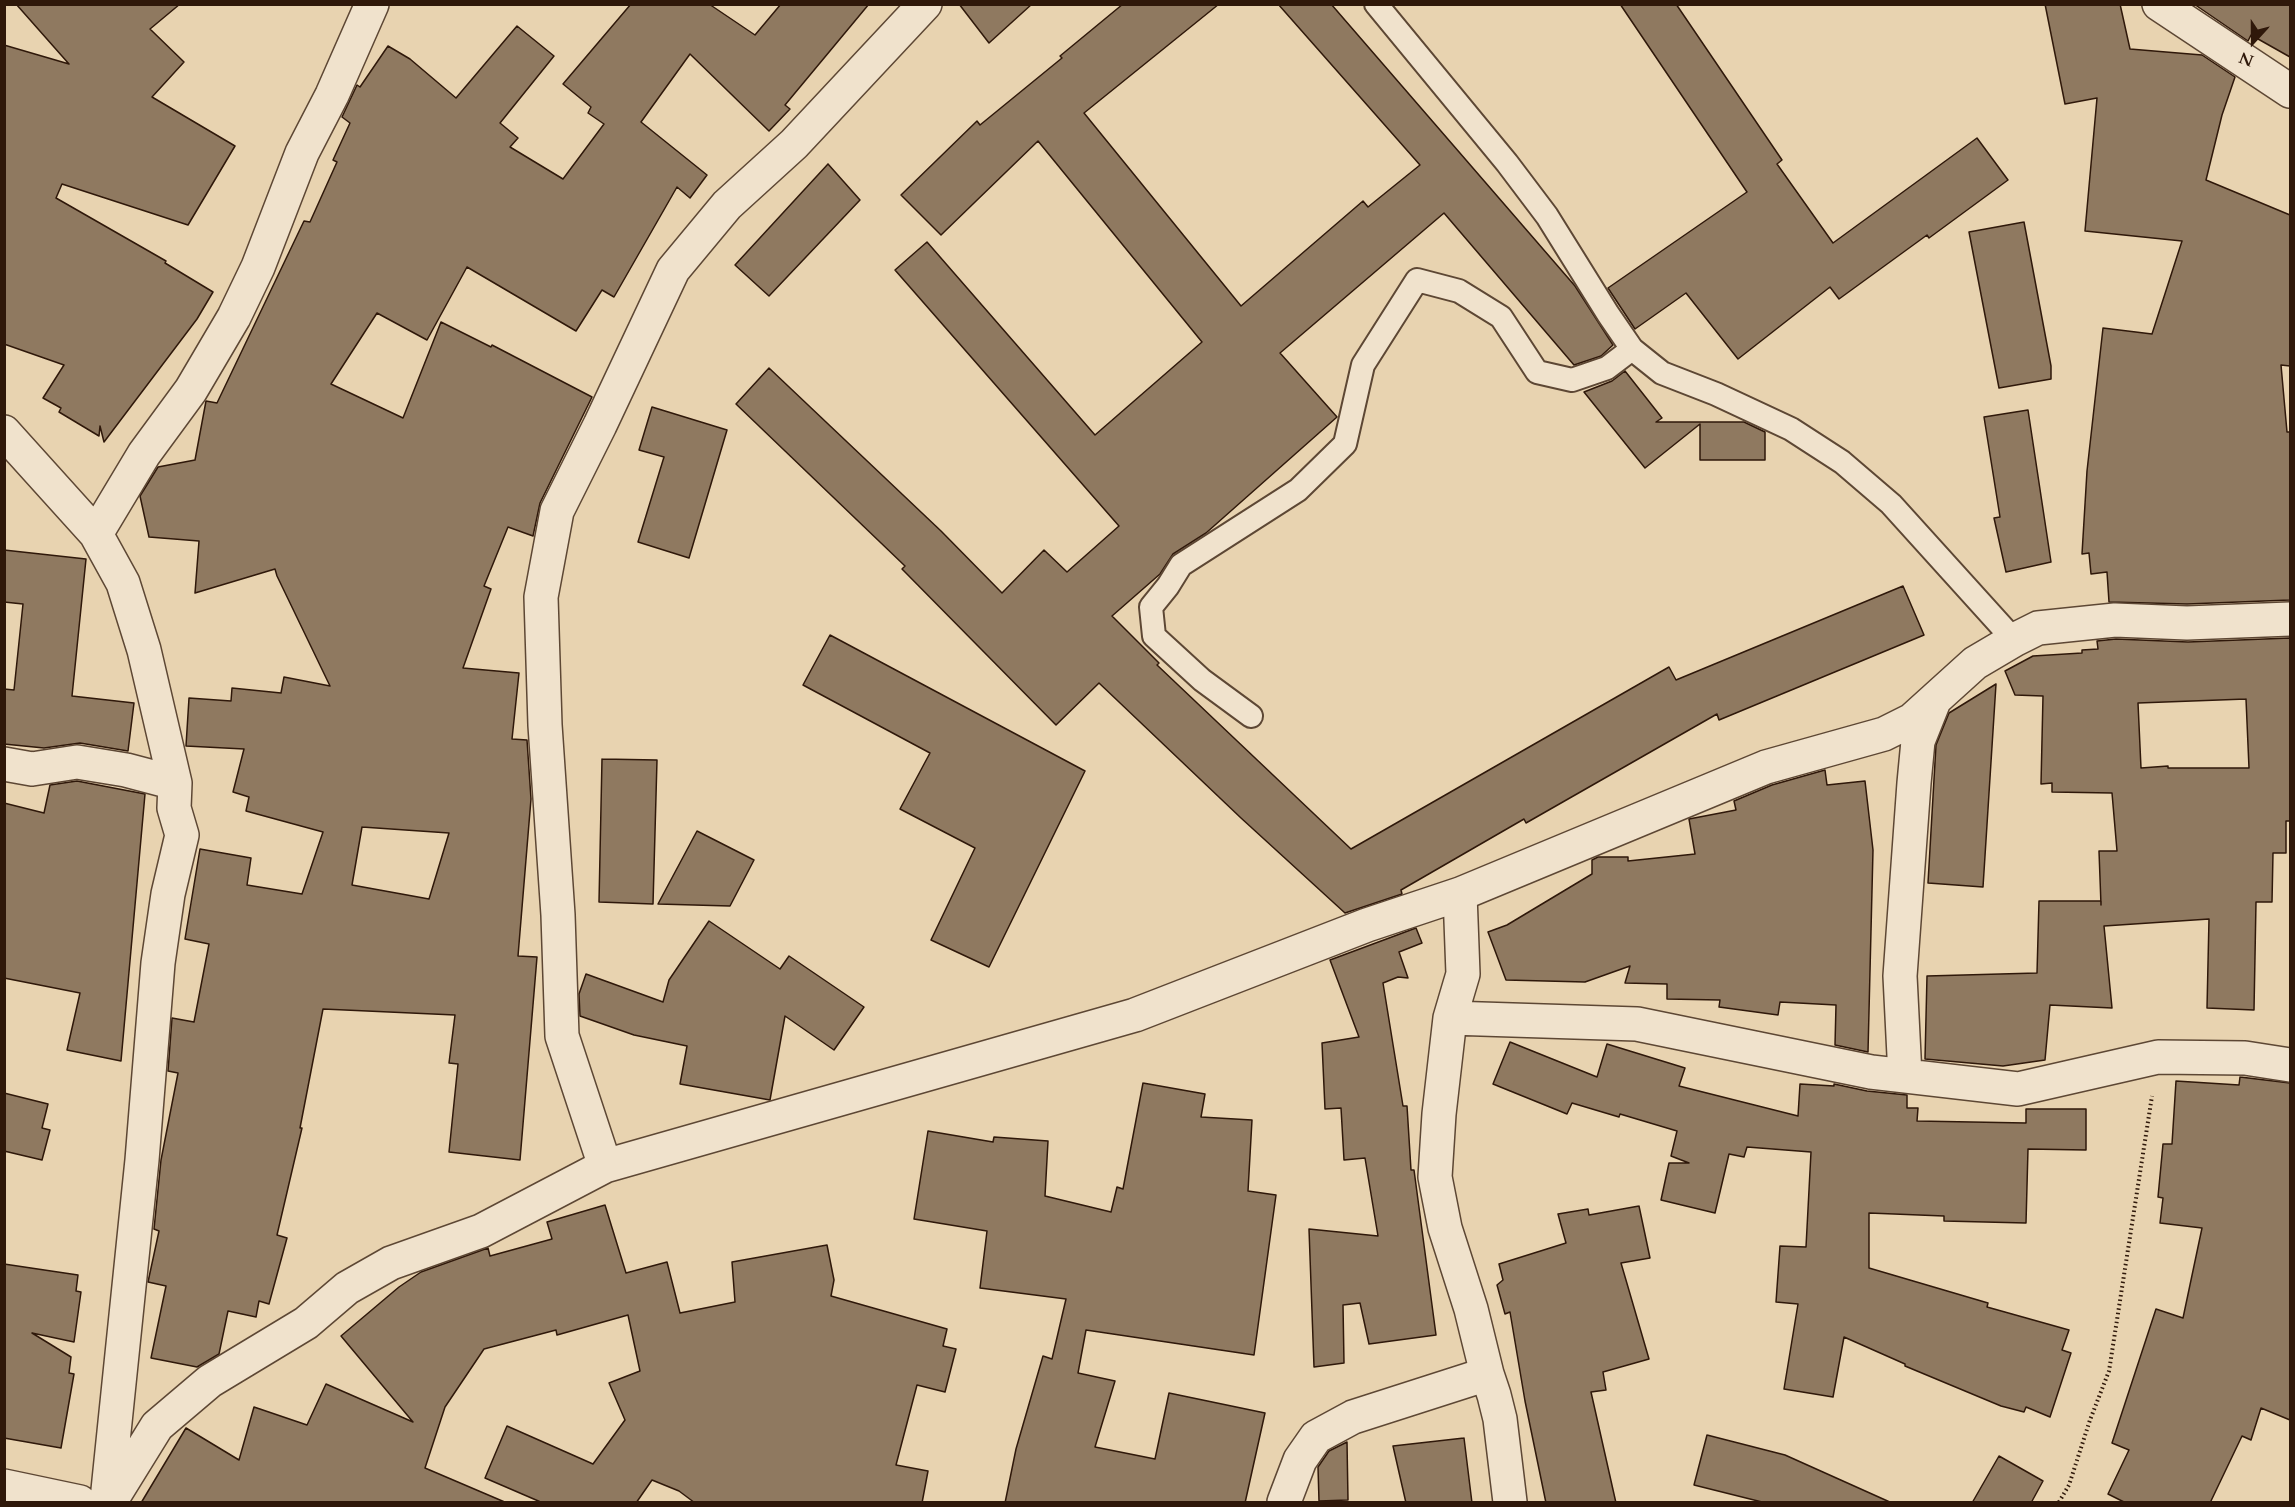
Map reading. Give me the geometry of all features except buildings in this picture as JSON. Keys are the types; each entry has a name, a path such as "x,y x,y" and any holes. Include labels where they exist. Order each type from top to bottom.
{"street":[{"path":"96,534 144,454 191,390 234,317 258,267 302,153 332,95 372,4"},
{"path":"605,1166 562,1036 558,915 545,725 541,597 557,511 673,270 727,205 795,144 925,4"},
{"path":"2160,4 2290,91"},
{"path":"8,441 96,534 123,583 144,650 175,783 174,808 182,835 168,894 158,963 142,1160 108,1503"},
{"path":"108,1503 158,1426 210,1381 306,1323 347,1288 391,1263 481,1231 605,1166 1135,1015 1367,925 1460,894 1766,767 1884,734 1912,720 1975,663 2014,639 2038,628 2115,620 2187,623 2290,619"},
{"path":"1905,1076 1900,976 1914,783 1918,741 1934,699"},
{"path":"4,764 32,769 77,762 126,770 175,783"},
{"path":"1460,894 1463,974 1450,1018 1439,1114 1435,1177 1445,1228 1471,1309 1500,1419 1510,1503"},
{"path":"1450,1018 1637,1024 1871,1072 2018,1089 2158,1057 2245,1058 2290,1065"},
{"path":"1284,1503 1300,1460 1316,1437 1353,1417 1487,1374"},
{"path":"4,1486 80,1503"}],"lane":[{"path":"1376,4 1507,163 1540,207 1632,349 1662,373 1716,394 1791,429 1842,462 1891,504 2014,639"},
{"path":"1251,716 1202,680 1154,636 1151,607 1181,565 1298,490 1345,444 1363,365 1417,280 1459,291 1501,317 1537,372 1572,380 1607,368 1632,349"}],"path":[{"path":"2059,1503 2069,1485 2109,1371 2158,1057"}]}
